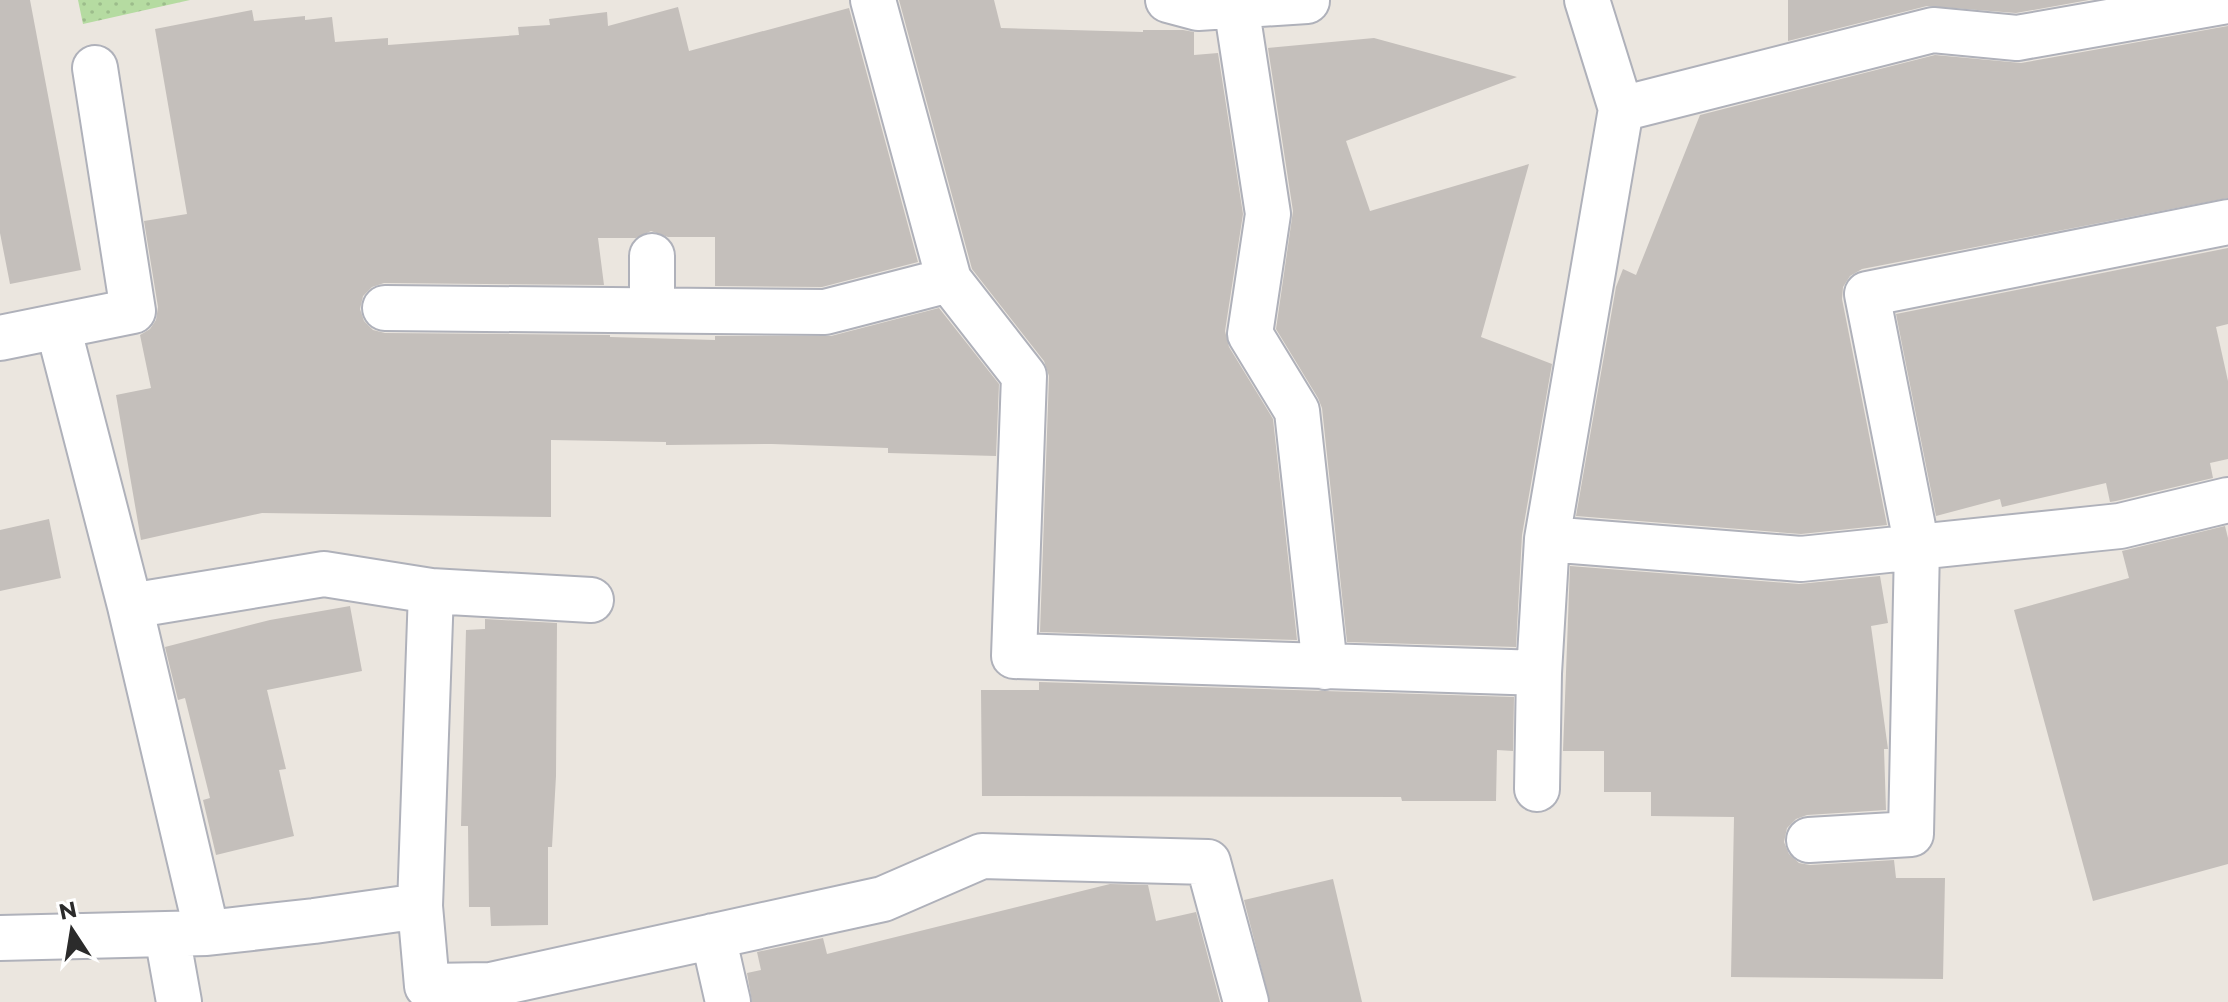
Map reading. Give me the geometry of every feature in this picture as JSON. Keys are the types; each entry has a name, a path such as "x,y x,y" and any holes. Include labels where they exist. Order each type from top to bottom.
{"street":[{"path":"873,0 949,280 1024,376 1014,656 1539,673"},
{"path":"1168,0 1198,8 1307,1"},
{"path":"1537,789 1539,673 1547,539 1621,109 1587,0"},
{"path":"1621,109 1933,30 2017,38 2228,1"},
{"path":"1236,5 1268,214 1250,334 1297,411 1325,667"},
{"path":"0,338 133,311 95,68"},
{"path":"1809,840 1911,834 1917,547 1867,294 2228,222"},
{"path":"652,256 652,310"},
{"path":"385,308 825,312 949,280"},
{"path":"58,327 130,606 187,934 179,1002"},
{"path":"1547,539 1801,559 2120,526 2228,500"},
{"path":"130,606 324,574 431,591 591,600"},
{"path":"431,591 420,906 427,986 491,985 883,899 982,856 1208,862 1246,1002"},
{"path":"0,938 187,934 420,906"},
{"path":"713,936 728,1002"}],"green space":[{"path":"78,0 190,0 83,24"}],"building":[{"path":"0,0 30,0 81,270 10,284 0,233"},
{"path":"899,0 994,0 1001,28 1143,32 1183,30 1194,32 1194,55 1218,53 1243,214 1225,331 1229,347 1273,419 1297,640 1040,632 1049,376 1044,361 972,269"},
{"path":"1788,0 2089,0 2016,13 1927,6 1788,41"},
{"path":"678,7 689,51 849,8 918,262 822,287 715,286 715,237 668,237 651,231 636,238 598,238 604,285 384,283 372,287 363,296 360,309 364,321 373,330 385,333 610,335 715,340 715,336 831,336 939,308 999,384 996,456 888,453 888,448 551,440 551,517 262,513 141,540 116,395 151,388 140,335 150,329 156,320 158,307 144,221 187,214 155,29 252,10 254,21 332,17 335,42 388,38 388,45 519,35 518,27 550,25 549,19 607,12 608,26"},
{"path":"2228,26 2228,198 1862,269 1850,276 1843,287 1842,299 1887,525 1801,534 1576,516 1616,287 1623,269 1636,275 1700,115 1935,55 2021,63"},
{"path":"1374,38 1517,77 1346,141 1370,211 1529,164 1481,337 1552,364 1522,535 1516,647 1347,642 1322,408 1276,329 1293,211 1268,48"},
{"path":"2228,248 2228,324 2216,327 2228,381 2228,459 2210,463 2213,478 2110,502 2106,483 2002,507 2000,499 1936,516 1896,314"},
{"path":"49,519 61,578 0,591 0,530"},
{"path":"2225,526 2228,538 2228,864 2093,901 2014,610 2129,578 2122,551"},
{"path":"1570,566 1799,584 1880,576 1888,623 1871,626 1888,749 1884,749 1886,810 1807,815 1796,819 1787,828 1784,842 1789,854 1799,863 1894,860 1896,878 1945,878 1943,979 1731,977 1734,817 1651,816 1651,792 1604,792 1604,751 1563,751"},
{"path":"350,606 362,671 267,690 286,769 279,770 294,836 216,855 203,800 210,798 185,698 178,700 165,647 270,620"},
{"path":"485,619 557,623 556,776 552,847 548,847 548,925 491,926 490,907 469,907 468,826 461,826 466,630 485,629"},
{"path":"1039,682 1514,697 1513,751 1497,750 1496,801 1402,801 1401,797 982,796 981,690 1039,690"},
{"path":"1333,879 1362,1002 1270,1002 1244,900"},
{"path":"1110,884 1148,885 1156,921 1196,912 1220,1002 752,1002 747,973 761,970 757,952 823,938 827,954"}]}
